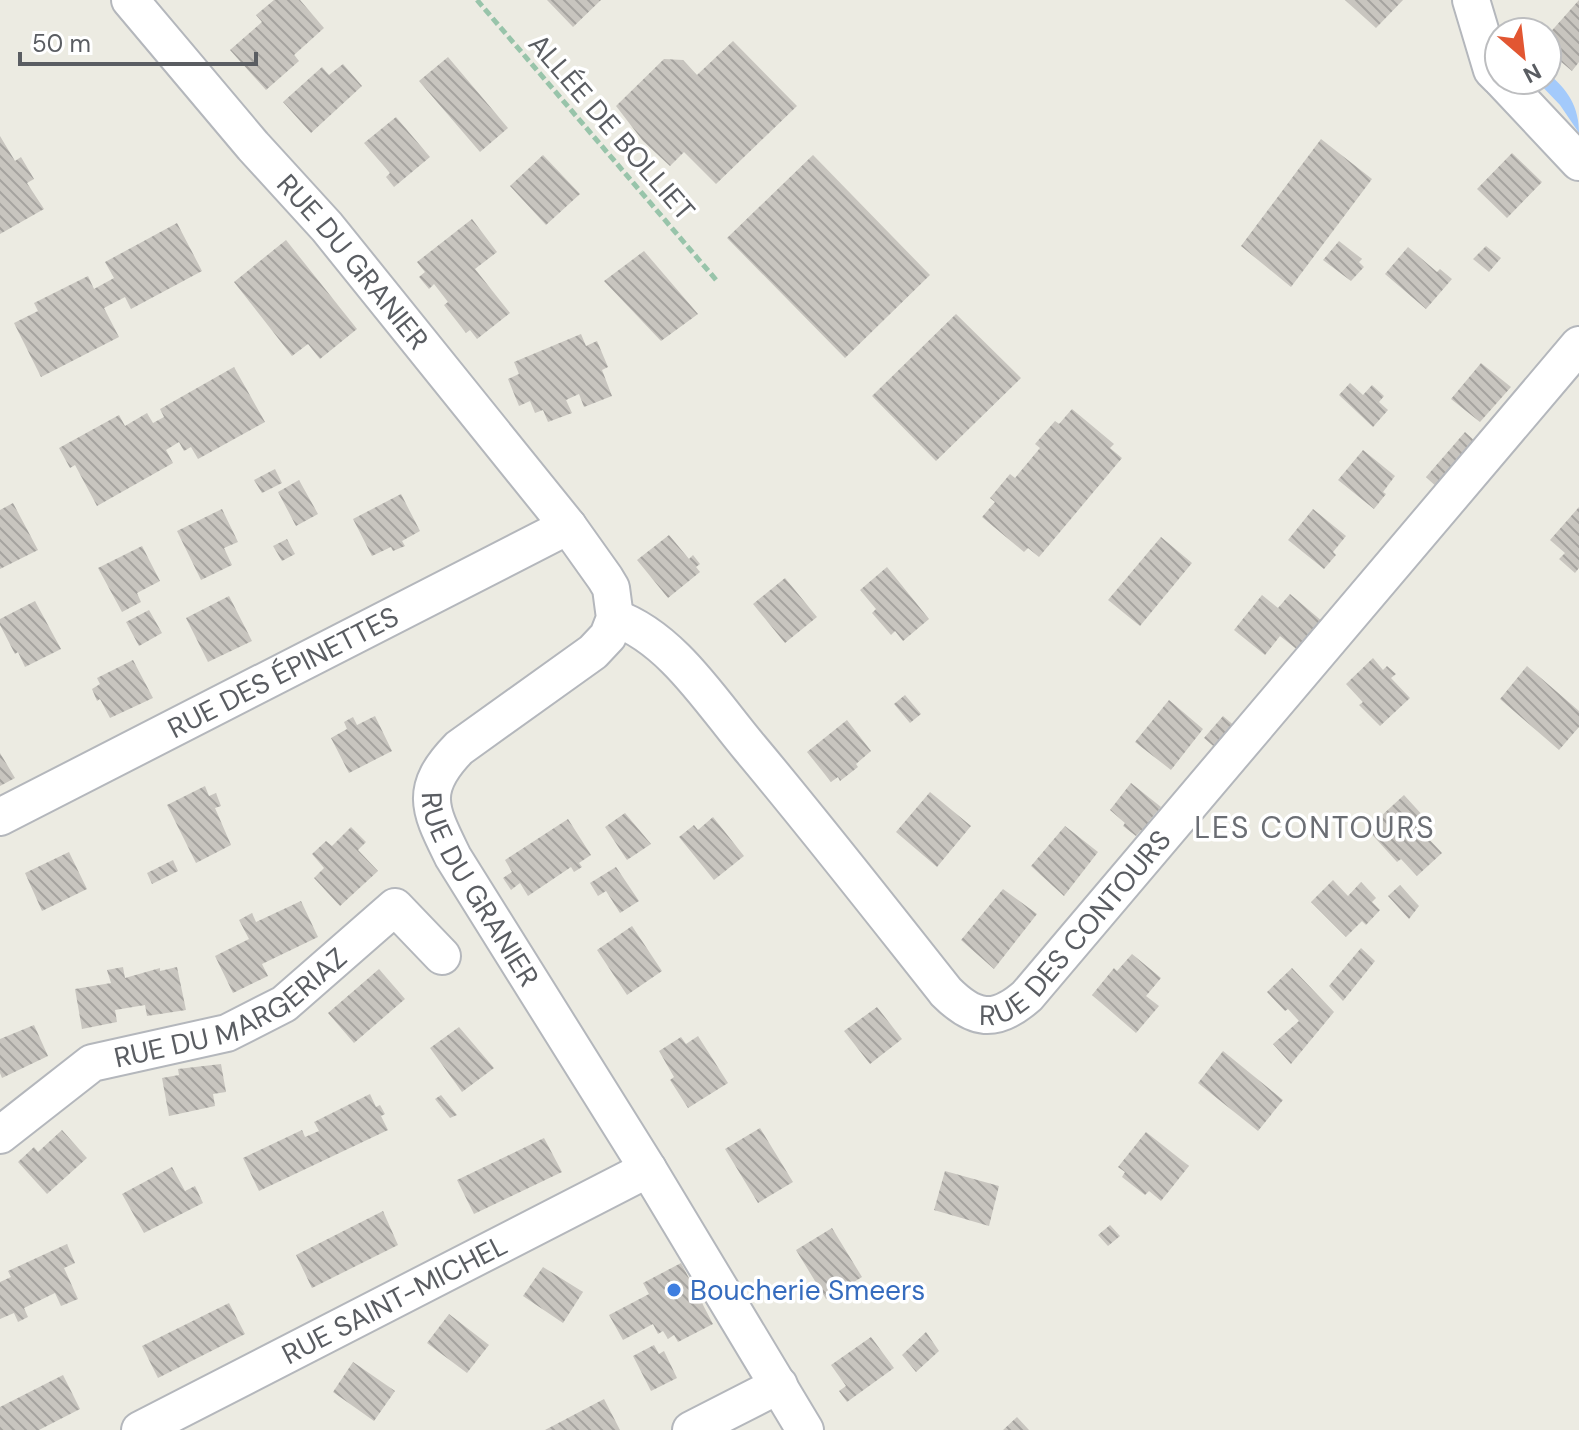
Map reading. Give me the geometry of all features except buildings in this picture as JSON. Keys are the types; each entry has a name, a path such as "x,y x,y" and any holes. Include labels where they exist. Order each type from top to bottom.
{"street":[{"name":"RUE DU GRANIER","path":"130,0 253,146 327,227 568,526 611,588 615,618 608,636 593,652 459,748 441,766 433,786 435,819 453,857 648,1169 805,1430"},
{"path":"1471,0 1483,40"},
{"path":"1516,96 1579,162"},
{"name":"RUE DES CONTOURS","path":"615,618 648,633 677,660 807,816 946,992 969,1013 995,1015 1027,996 1579,345"},
{"name":"RUE DES ÉPINETTES","path":"0,817 568,526"},
{"name":"RUE DU MARGERIAZ","path":"0,1135 92,1063 227,1033 284,1004 395,907 442,956"},
{"name":"RUE SAINT-MICHEL","path":"140,1430 648,1169"},
{"path":"691,1430 779,1385"}],"path":[{"name":"ALLÉE DE BOLLIET","path":"477,0 717,281"}],"water":[{"path":"1563,88 1577,115 1579,133 1551,96 1563,96"}],"place":[{"name":"Boucherie Smeers","path":"674,1290"}],"district":[{"name":"LES CONTOURS","path":"1315,828"}]}
